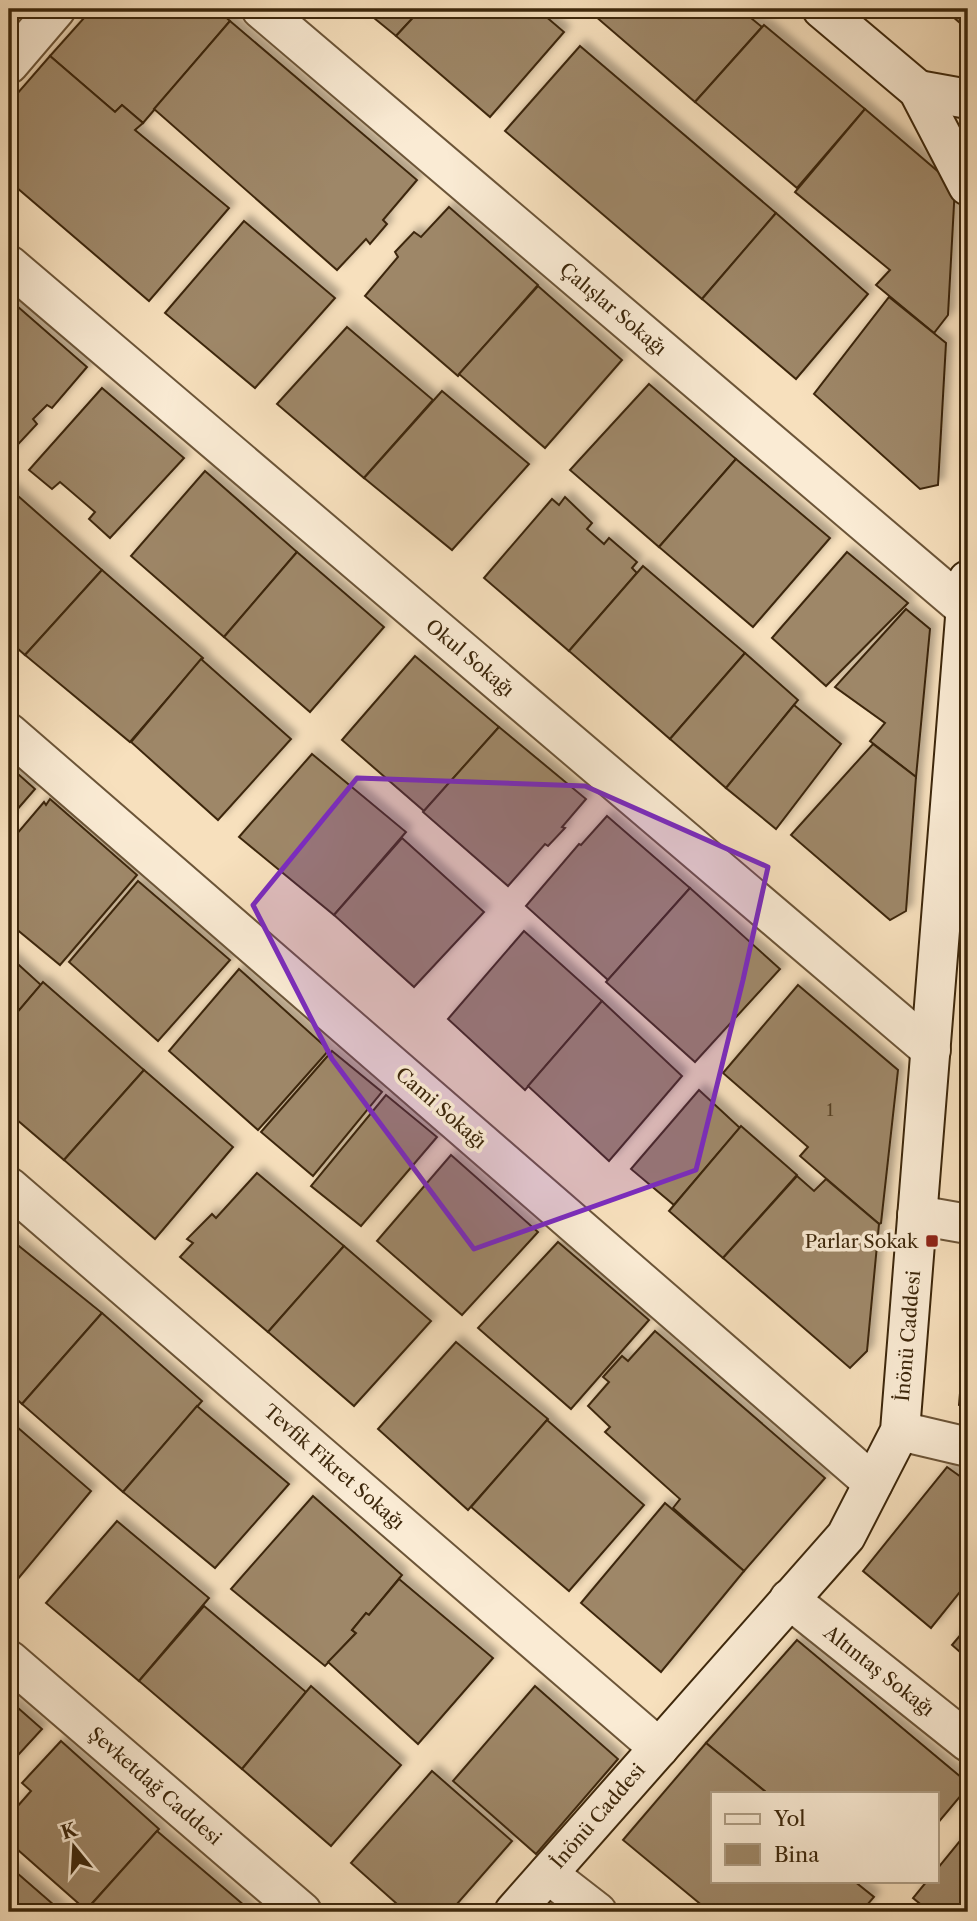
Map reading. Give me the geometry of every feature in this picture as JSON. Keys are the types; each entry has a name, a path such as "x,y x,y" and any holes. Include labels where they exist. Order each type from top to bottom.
{"street":[{"path":"9,64 56,9"},
{"name":"Çalışlar Sokağı","path":"261,9 967,595"},
{"path":"822,9 918,90 968,186"},
{"path":"918,90 968,99"},
{"name":"Okul Sokağı","path":"9,265 930,1050"},
{"name":"İnönü Caddesi","path":"514,1912 846,1536 900,1431 930,1050 962,741 967,595"},
{"name":"Cami Sokağı","path":"9,733 873,1483"},
{"name":"Tevfik Fikret Sokağı","path":"9,1187 659,1748"},
{"path":"917,1215 968,1224"},
{"path":"900,1431 968,1447"},
{"name":"Altıntaş Sokağı","path":"789,1600 968,1742"},
{"name":"Şevketdağ Caddesi","path":"9,1660 302,1912"},
{"path":"548,1874 597,1912"}],"highlighted area":[{"path":"357,778 585,786 768,867 696,1170 474,1249 332,1059 253,905"}],"building":[{"path":"92,9 217,9 230,21 143,123 122,105 115,112 50,56"},
{"path":"363,9 421,9 396,36"},
{"path":"421,9 537,9 564,32 490,117 396,36"},
{"path":"586,9 601,9 595,16"},
{"path":"601,9 740,9 762,27 695,102 595,16"},
{"path":"944,9 968,9 968,30"},
{"path":"230,21 417,180 383,220 387,224 370,244 366,239 337,270 154,109"},
{"path":"764,25 865,109 797,188 695,102"},
{"path":"580,46 776,213 702,299 505,131"},
{"path":"50,56 115,112 122,105 143,123 135,130 229,208 149,301 9,181 9,103"},
{"path":"865,109 955,186 948,315 934,333 876,285 890,270 795,192"},
{"path":"449,207 538,285 458,376 365,296 398,257 395,252 414,232 421,237"},
{"path":"776,213 868,294 796,379 702,299"},
{"path":"244,221 335,298 255,388 165,313"},
{"path":"538,286 622,360 545,448 459,374"},
{"path":"889,297 946,343 938,485 920,489 814,394"},
{"path":"9,299 87,367 52,408 47,405 33,419 37,424 9,454"},
{"path":"347,327 433,400 364,478 277,404"},
{"path":"649,384 736,459 659,547 570,470"},
{"path":"102,388 184,458 110,538 89,519 95,512 60,482 52,489 29,470"},
{"path":"442,391 529,464 452,550 364,478"},
{"path":"736,459 830,538 753,627 659,547"},
{"path":"205,471 297,552 224,637 131,556"},
{"path":"9,488 102,570 25,655 9,641"},
{"path":"565,497 592,523 587,529 604,544 609,538 637,562 632,568 637,573 569,651 484,578 552,499 559,505"},
{"path":"297,552 384,627 310,712 224,637"},
{"path":"847,552 908,603 826,686 772,638"},
{"path":"643,566 745,653 670,739 569,651"},
{"path":"102,570 203,658 130,742 25,655"},
{"path":"906,609 930,629 916,777 870,741 885,723 835,687"},
{"path":"745,653 798,700 726,788 670,739"},
{"path":"415,656 499,727 424,811 342,740"},
{"path":"201,659 291,739 218,820 131,742"},
{"path":"794,705 841,744 776,829 726,788"},
{"path":"499,727 586,799 562,827 565,828 548,846 545,844 508,886 423,812"},
{"path":"873,744 916,777 906,911 890,920 791,835"},
{"path":"312,754 406,832 334,915 239,837"},
{"path":"9,766 35,789 9,819"},
{"path":"50,799 137,875 60,965 9,923 9,843 44,802 46,805"},
{"path":"607,816 690,888 608,980 526,906"},
{"path":"402,838 484,912 414,987 334,915"},
{"path":"138,881 230,960 158,1041 69,962"},
{"path":"690,888 780,969 695,1062 606,982"},
{"path":"524,931 602,1001 525,1090 448,1019"},
{"path":"9,956 41,985 9,1022"},
{"path":"239,969 329,1050 258,1130 169,1051"},
{"path":"43,982 144,1070 64,1160 9,1113 9,1022"},
{"path":"798,985 898,1070 879,1224 800,1156 808,1147 723,1073"},
{"path":"602,1001 682,1076 609,1161 528,1086"},
{"path":"332,1051 382,1092 313,1176 261,1132"},
{"path":"144,1070 233,1147 155,1239 64,1160"},
{"path":"699,1090 740,1128 674,1205 631,1169"},
{"path":"386,1095 437,1137 361,1226 311,1186"},
{"path":"741,1126 797,1175 723,1258 669,1211"},
{"path":"451,1155 538,1232 462,1315 377,1241"},
{"path":"257,1173 344,1246 268,1332 180,1257 193,1243 187,1239 212,1214 216,1218"},
{"path":"797,1176 814,1191 826,1179 879,1224 867,1351 850,1368 723,1258"},
{"path":"9,1238 102,1313 22,1404 9,1392"},
{"path":"558,1242 649,1320 571,1409 478,1328"},
{"path":"344,1246 431,1321 354,1406 268,1332"},
{"path":"968,1299 968,1407 959,1405"},
{"path":"102,1313 202,1401 123,1492 22,1404"},
{"path":"655,1331 825,1478 744,1571 673,1508 680,1499 605,1432 610,1427 588,1406 609,1382 603,1377 622,1356 628,1361"},
{"path":"456,1342 548,1419 468,1510 378,1429"},
{"path":"197,1406 289,1484 215,1568 123,1492"},
{"path":"9,1420 91,1491 17,1580 9,1573"},
{"path":"547,1420 644,1505 569,1591 471,1507"},
{"path":"947,1467 968,1482 968,1582 931,1628 863,1571"},
{"path":"313,1496 402,1575 369,1615 366,1613 352,1630 356,1633 325,1666 231,1589"},
{"path":"665,1503 744,1571 661,1672 581,1603"},
{"path":"117,1521 209,1598 139,1681 46,1603"},
{"path":"399,1579 493,1658 418,1744 328,1662 356,1633 352,1630 366,1613 369,1615"},
{"path":"204,1606 306,1692 242,1769 139,1681"},
{"path":"968,1626 968,1659 952,1645"},
{"path":"797,1640 968,1783 968,1787 939,1822 939,1792 766,1792 706,1743"},
{"path":"311,1686 401,1765 331,1846 242,1769"},
{"path":"535,1686 618,1759 536,1854 453,1781"},
{"path":"9,1700 42,1729 9,1765"},
{"path":"61,1741 159,1829 86,1910 9,1842 9,1816 31,1791 22,1783"},
{"path":"706,1743 766,1792 711,1792 711,1882 855,1882 874,1897 861,1912 710,1912 623,1840"},
{"path":"432,1771 512,1841 450,1912 406,1912 351,1863"},
{"path":"157,1831 252,1912 94,1912 89,1907"},
{"path":"968,1831 968,1912 930,1912 913,1898 926,1882 939,1882 939,1867"},
{"path":"9,1866 62,1912 9,1912"}],"place":[{"name":"Parlar Sokak","path":"932,1241"}]}
